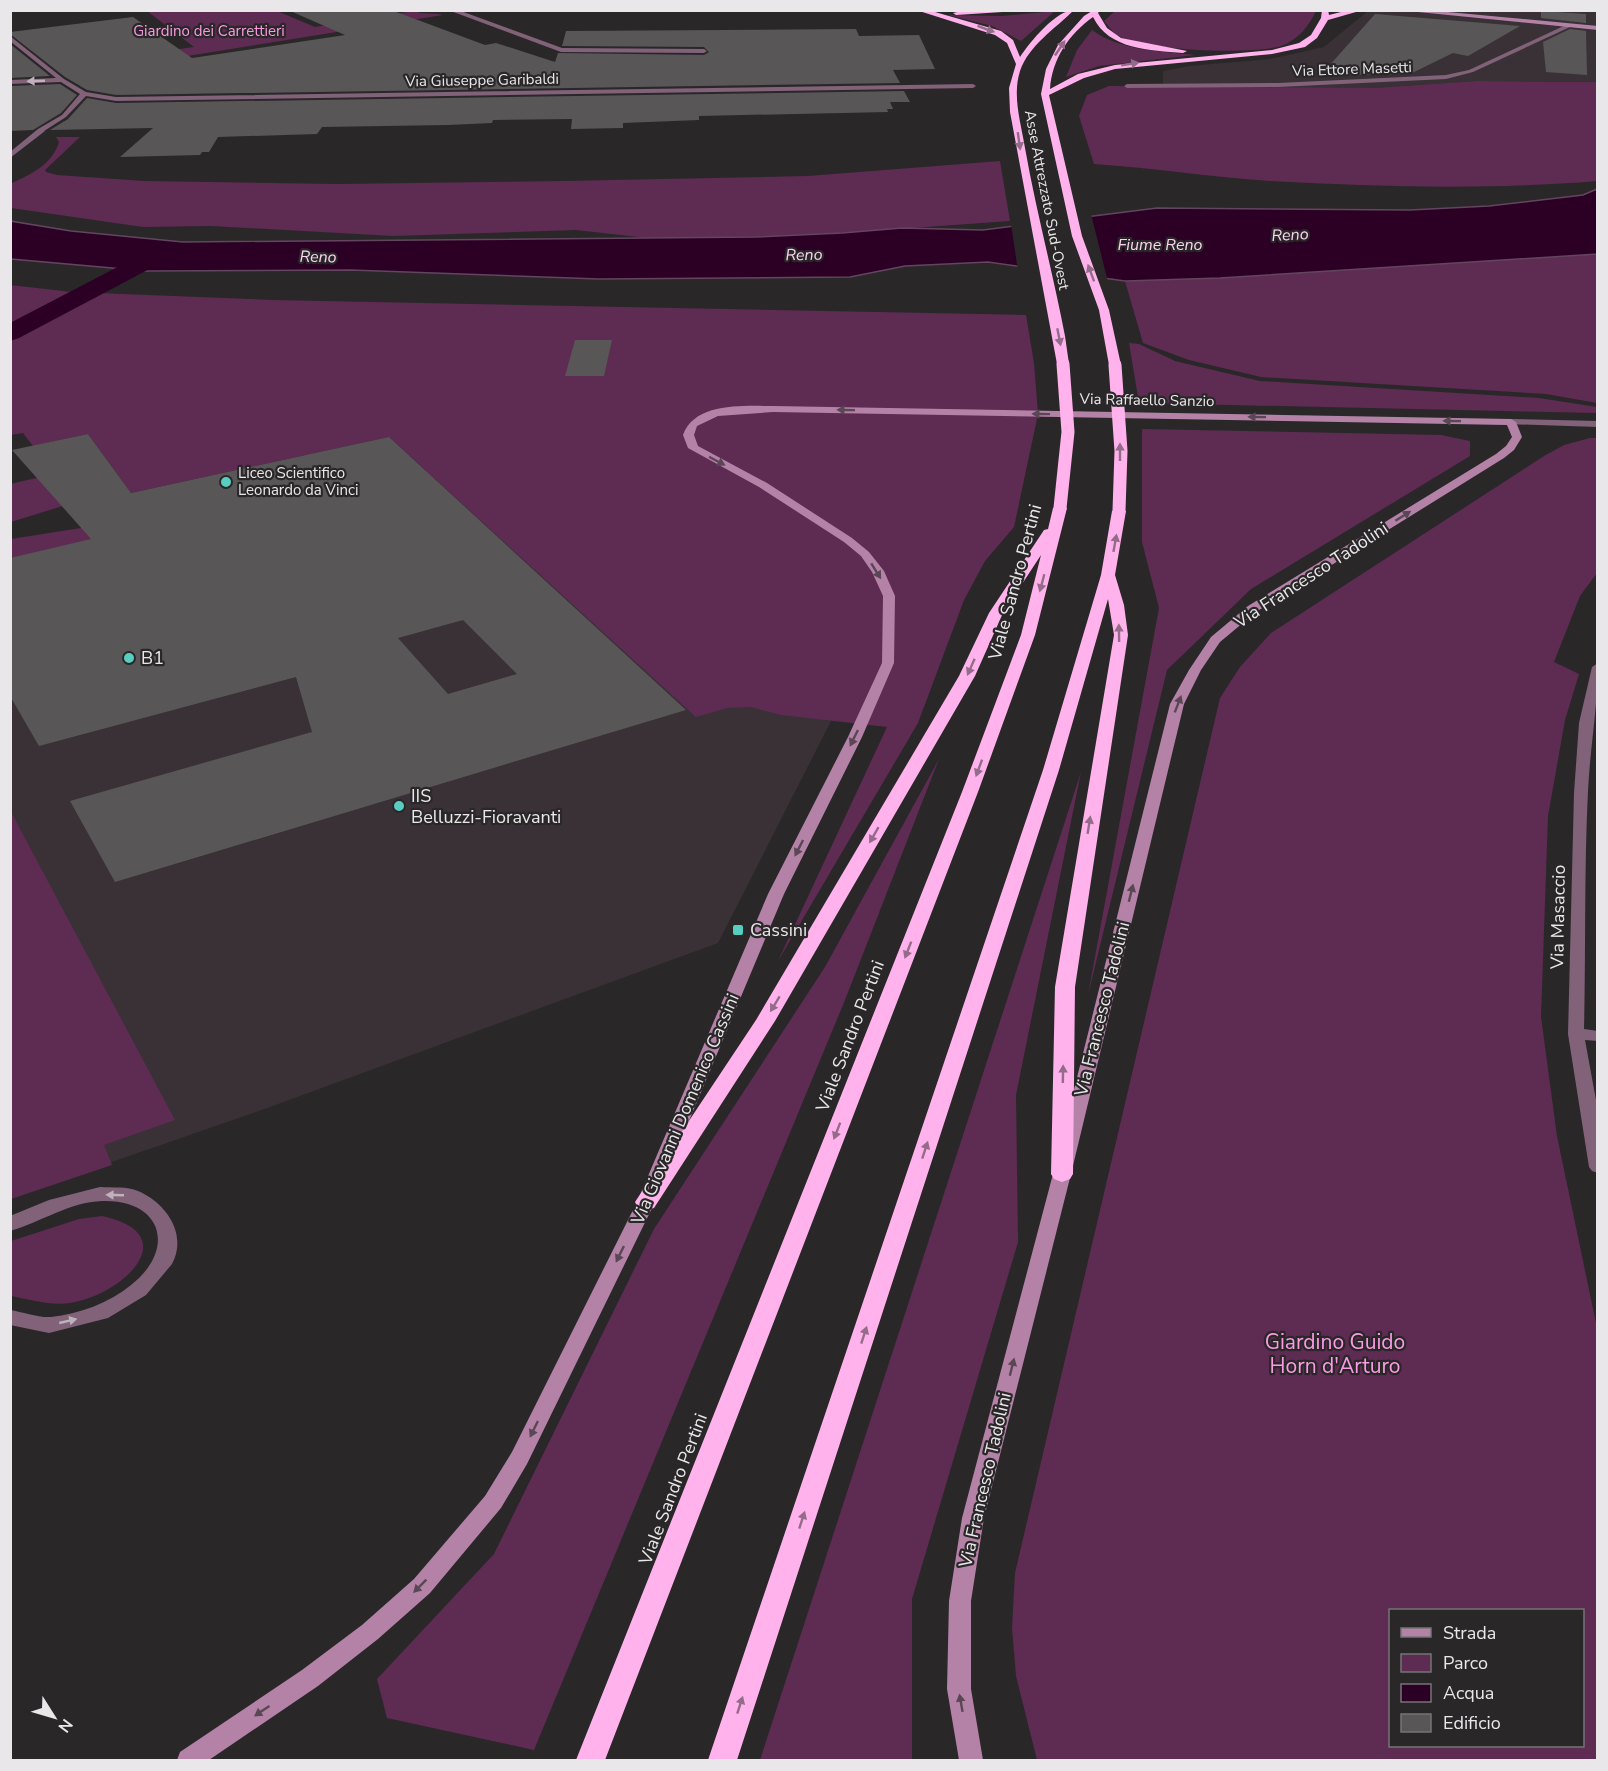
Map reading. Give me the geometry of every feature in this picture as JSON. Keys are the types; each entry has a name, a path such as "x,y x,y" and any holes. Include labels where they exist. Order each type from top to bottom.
{"highway":[{"path":"919,10 998,33 1010,42 1019,63"},
{"path":"931,10 983,13 1029,10"},
{"name":"Asse Attrezzato Sud-Ovest","path":"1054,310 1037,236 1013,101 1014,80 1019,63 1042,35 1071,10"},
{"path":"1045,94 1081,76 1104,69 1141,62 1281,50 1302,45 1314,36 1325,14 1360,10"},
{"path":"1096,11 1104,31 1133,43 1180,51 1238,54"},
{"name":"Asse Attrezzato Sud-Ovest","path":"1096,11 1072,31 1050,63 1046,76 1045,94 1077,236 1104,310 1114,365 1120,441 1119,510 1108,575"},
{"name":"Viale Sandro Pertini","path":"590,1761 970,792 1028,635 1057,517 1068,432 1064,364 1054,310"},
{"path":"646,1202 765,1021 967,676 996,613 1057,517"},
{"path":"1062,1174 1065,987 1121,635 1117,605 1108,575"},
{"path":"722,1761 1052,771 1108,575"}],"street":[{"path":"451,10 561,50 704,51"},
{"path":"1401,10 1598,28"},
{"name":"Via Ettore Masetti","path":"1127,86 1278,85 1446,77 1471,71 1568,26"},
{"name":"Via Giuseppe Garibaldi","path":"10,38 62,80 84,94 116,99 973,86"},
{"path":"10,82 62,80"},
{"path":"10,156 64,116 84,94"},
{"name":"Via Raffaello Sanzio","path":"697,421 711,414 726,411 773,409 1598,424"},
{"name":"Via Giovanni Domenico Cassini","path":"189,1761 310,1678 370,1632 422,1586 460,1544 493,1502 520,1458 646,1202 776,894 855,737 888,663 889,596 878,571 848,540 763,485 693,448 689,441 689,434 690,428 697,421"},
{"name":"Via Francesco Tadolini","path":"971,1761 959,1689 960,1601 973,1518 1062,1174 1177,704 1195,670 1215,640 1252,609 1500,456 1510,448 1517,437 1511,422"},
{"name":"Via Masaccio","path":"1598,668 1578,866 1576,1034 1598,1167"},
{"path":"1576,1034 1598,1036"},
{"path":"10,1224 55,1205 100,1194 133,1196 159,1213 168,1234 165,1259 139,1290 101,1313 49,1325 10,1317"}],"shaded area":[{"path":"1368,11 1597,11 1597,82 1477,81 1373,88 1277,89 1163,86 1163,71 1189,66 1270,59 1324,47"},
{"name":"IIS Belluzzi-Fioravanti","path":"389,437 426,471 858,668 718,943 253,1113 11,1197 10,558 334,487 303,454"}],"green space":[{"name":"Giardino dei Carrettieri","path":"147,11 277,11 315,27 414,11 443,15 69,75 58,65 194,47"},
{"path":"1055,11 1021,41 992,26 948,15 1002,16"},
{"path":"1115,11 1316,11 1302,32 1281,46 1223,51 1172,48 1130,40 1115,34 1104,21"},
{"path":"1092,30 1103,37 1128,46 1195,55 1099,66 1066,77 1077,50"},
{"path":"1477,81 1597,82 1597,181 1475,187 1352,185 1270,181 1094,164 1079,116 1087,95 1109,86 1373,88"},
{"path":"56,137 80,137 45,170 46,172 57,175 144,181 337,184 808,176 1000,161 1010,221 756,237 647,238 576,230 393,236 211,226 143,227 11,208 10,184 46,163 56,150 59,142"},
{"path":"1597,254 1597,403 1546,394 1261,377 1189,360 1143,343 1125,281 1220,278"},
{"path":"10,285 72,292 273,300 1026,315 1034,363 1038,414 1014,527 985,561 964,600 918,723 778,961 887,727 781,715 751,707 727,708 696,717 389,437 131,493 88,434 33,446 23,433 11,435 10,327 13,325 11,325"},
{"path":"1129,343 1139,344 1175,361 1260,381 1539,398 1597,407 1597,413 1139,403"},
{"path":"1142,429 1441,435 1470,441 1470,456 1251,589 1167,670 1088,995 1159,608 1142,542"},
{"name":"Giardino Guido Horn d'Arturo","path":"1597,438 1597,573 1580,596 1554,662 1579,674 1565,720 1548,816 1541,1017 1557,1136 1597,1328 1597,1760 1037,1760 1016,1676 1012,1628 1015,1573 1220,698 1240,667 1271,633 1564,445"},
{"path":"93,465 82,500 11,522 10,484"},
{"path":"272,498 11,558 11,539"},
{"path":"939,759 845,1000 534,1750 387,1718 377,1679 494,1554 654,1229 825,967"},
{"path":"1081,772 1016,1095 1018,1242 912,1599 912,1760 760,1760"},
{"path":"10,810 175,1120 104,1145 112,1165 11,1199"},
{"path":"102,1216 127,1224 140,1236 143,1248 138,1262 127,1275 112,1287 75,1302 51,1303 11,1296 11,1241 79,1219"}],"water":[{"name":"Fiume Reno","path":"1597,189 1598,254 1220,278 1125,281 988,262 905,266 850,277 599,279 351,270 146,271 11,259 10,221 71,231 183,242 756,237 902,228 983,230 1157,208 1410,210 1489,206 1583,195"}],"pier":[{"path":"1091,214 1108,282 1018,271 1011,224"}],"building":[{"path":"288,10 391,10 485,45 496,43 555,62 558,53 704,55 709,52 704,47 562,46 566,31 856,29 859,36 919,35 935,69 893,70 900,83 116,95 87,90 65,77 10,34 10,32 133,17 192,58 345,35"},
{"path":"1541,11 1586,14 1586,23 1541,18"},
{"path":"1375,14 1520,26 1468,56 1453,53 1410,74 1321,75"},
{"path":"1570,29 1586,31 1587,75 1546,72 1543,42"},
{"path":"10,44 50,76 10,78"},
{"path":"60,84 77,95 61,113 33,130 10,131 10,86"},
{"path":"904,91 910,102 890,102 893,109 887,109 888,112 699,116 699,120 623,123 623,128 571,129 572,119 493,120 492,123 448,125 322,127 317,134 218,137 209,152 202,152 200,155 120,157 153,128 50,130 68,119 87,98 116,103"},
{"path":"575,340 612,340 604,376 565,376"},
{"path":"88,434 131,493 389,437 686,710 115,882 70,801 312,732 296,677 39,746 10,696 10,558 91,539 12,450","holes":["463,620 517,674 448,694 398,638"]}],"waterway":[{"path":"10,333 164,252"}],"place":[{"name":"Liceo Scientifico Leonardo da Vinci","path":"226,482"},
{"name":"B1","path":"129,658"},
{"name":"IIS Belluzzi-Fioravanti","path":"399,806"},
{"name":"Cassini","path":"738,930"}],"water label":[{"name":"Reno","path":"1290,234"},
{"name":"Reno","path":"804,254"},
{"name":"Reno","path":"318,256"}]}
